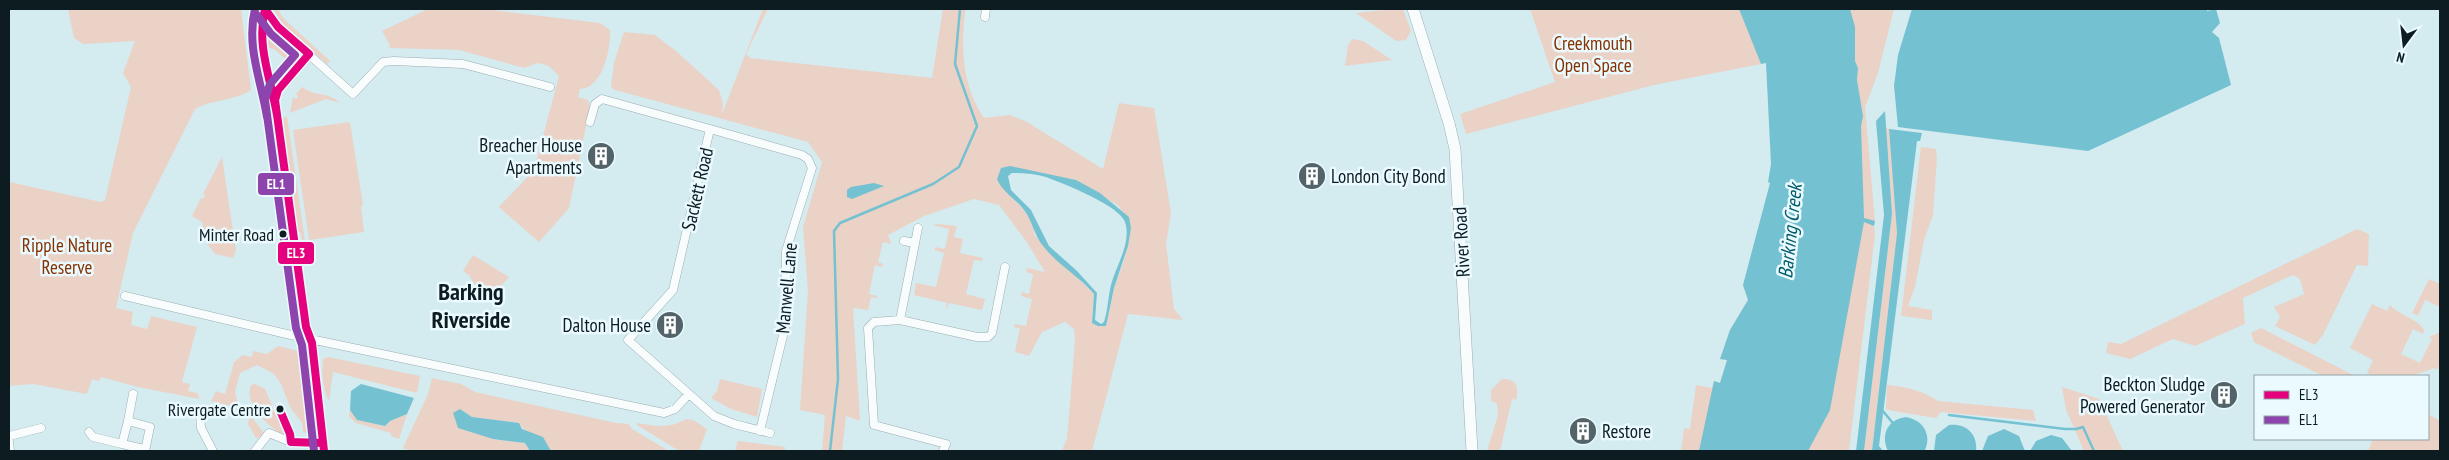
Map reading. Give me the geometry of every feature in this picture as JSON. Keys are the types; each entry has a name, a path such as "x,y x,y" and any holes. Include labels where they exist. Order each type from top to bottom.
{"street":[{"path":"264,9 278,27 353,94 383,62 394,61 463,64 550,87"},
{"name":"River Road","path":"1413,9 1449,123 1455,149 1472,451"},
{"path":"255,451 269,433 291,442 324,447 311,339 306,328 275,100 278,90 309,54"},
{"name":"Sackett Road","path":"590,122 595,104 602,99 710,129 673,290 628,340 688,395"},
{"name":"Manwell Lane","path":"710,129 802,155 808,159 812,168 786,251 786,323 760,431"},
{"path":"900,320 918,228"},
{"path":"904,241 914,243"},
{"path":"943,451 946,444 874,425 868,328 874,322 900,320 977,337 988,337 992,333 1005,267"},
{"path":"124,296 311,339 664,413 675,409 688,395 721,420 770,433"},
{"path":"122,444 133,394"},
{"path":"191,411 200,413 201,428 213,451"},
{"path":"88,432 93,436 145,450 150,427 128,421"},
{"path":"9,436 41,428"},
{"path":"9,442 10,451"}],"green space":[{"name":"Ripple Nature Reserve","path":"68,9 241,9 251,90 245,94 209,103 195,109 133,233 116,308 133,312 131,325 147,329 151,316 197,327 182,382 190,384 188,391 197,393 200,399 138,387 101,377 99,381 92,379 87,394 33,384 9,386 9,182 101,202 105,200 131,87 123,73 135,41 83,44 74,38"},
{"path":"273,9 278,9 283,18 330,61 327,64 285,27"},
{"path":"428,9 483,9 600,23 610,30 607,56 600,75 588,87 580,89 578,97 588,100 590,107 569,208 539,242 499,207 534,170 559,76 549,66 538,63 524,68 459,50 389,48 390,45 382,31"},
{"path":"763,9 768,9 746,54 750,58 932,78 943,9 969,9 965,11 963,53 971,93 984,118 1010,115 1027,122 1103,169 1119,103 1154,108 1171,213 1166,244 1174,309 1183,320 1128,314 1092,451 1057,451 1062,450 1067,439 1075,341 1074,329 1065,322 1042,332 1029,356 1015,352 1020,328 1014,327 1015,324 1026,326 1032,299 1021,296 1022,292 1029,294 1033,274 1026,272 1027,268 1045,272 1026,241 999,205 974,199 924,216 888,235 891,244 883,242 878,262 883,264 882,267 875,265 869,294 877,296 877,298 871,297 868,310 853,308 860,421 846,416 842,451 822,451 825,415 800,410 808,290 803,227 822,162 808,142 615,90 611,87 614,63 624,32 655,35 676,51 719,90 723,104 722,114","holes":["1001,168 1076,180 1119,206 1131,228 1124,261 1114,288 1106,326 1092,323 1094,294 1035,236 1031,221 1012,198"]},
{"path":"1403,9 1411,31 1406,40 1396,41 1356,13"},
{"name":"Creekmouth Open Space","path":"1530,9 1761,9 1753,44 1761,64 1654,85 1466,134 1460,114 1555,82"},
{"path":"1840,9 1894,9 1878,73 1865,107 1875,221 1860,219"},
{"path":"263,25 296,51 298,55 291,64 274,49 265,47"},
{"path":"1352,39 1363,41 1392,60 1345,66 1348,45"},
{"path":"261,56 271,118 265,119 255,57"},
{"path":"302,87 335,99 340,103 326,99 290,113 293,97 296,99 298,97 296,94"},
{"path":"287,116 307,255 303,255 301,233 298,231 282,119"},
{"path":"350,122 363,205 361,206 364,232 309,240 293,130"},
{"path":"1886,128 1889,129 1897,233 1872,451 1864,451 1892,214"},
{"path":"1921,147 1936,149 1933,215 1924,240 1915,287 1908,306 1932,310 1932,320 1901,316"},
{"path":"222,157 233,231 230,232 231,237 234,237 236,250 233,258 215,254 206,242 202,222 192,216 201,198 203,199 205,195 203,194"},
{"path":"1864,221 1874,226 1875,235 1849,451 1808,451 1805,445"},
{"path":"933,225 957,226 954,237 963,239 960,253 983,258 982,261 974,260 966,294 985,299 982,310 949,303 946,309 947,303 914,295 916,283 936,287 944,253 935,250 935,247 945,249 949,229"},
{"path":"2357,229 2369,234 2368,266 2357,265 2323,335 2315,345 2275,326 2280,317 2274,307 2304,294 2300,279 2293,275 2243,298 2245,324 2195,346 2173,339 2130,359 2106,353 2108,342 2121,344"},
{"path":"473,255 509,277 485,303 469,275 463,271"},
{"path":"1758,261 1711,451 1681,451 1684,428 1690,429 1696,385 1712,388 1714,381 1720,383 1727,360 1720,359 1730,330 1748,300 1743,285"},
{"path":"2429,279 2440,284 2440,307 2425,300 2418,316 2412,313"},
{"path":"2372,304 2387,311 2390,305 2421,326 2424,330 2423,334 2413,329 2401,354 2420,363 2432,339 2429,337 2440,332 2440,363 2437,370 2434,368 2414,375 2372,375 2367,373 2373,360 2350,348"},
{"path":"2261,328 2353,375 2321,375 2254,342 2251,333"},
{"path":"278,346 302,352 314,429 310,434 303,432 302,423 290,407 281,384 274,374 257,365 240,373 235,392 237,407 248,412 264,433 261,437 256,438 248,424 249,419 241,411 211,401 216,391 225,394 234,362 243,355 252,357 253,351 267,354"},
{"path":"328,357 420,376 417,393 333,372 329,401 324,386 322,369 323,359"},
{"path":"432,378 461,384 475,392 616,423 629,424 632,429 669,451 551,451 544,441 526,431 519,423 472,417 460,409 493,439 525,443 530,451 412,451 403,448 428,394"},
{"path":"720,379 762,389 757,417 731,409 711,398 717,391"},
{"path":"1502,379 1511,380 1516,385 1516,400 1512,399 1500,451 1487,451 1498,415 1497,403 1491,401 1491,390"},
{"path":"255,384 265,389 285,436 266,422 254,408 250,393 251,385"},
{"path":"1887,385 1914,390 1938,401 2033,410 2036,421 1941,412 1936,418 1893,411 1886,409"},
{"path":"2062,387 2099,399 2123,451 2084,451 2066,410"},
{"path":"350,410 357,420 385,426 390,421 407,414 399,439 391,436 391,433 356,423 349,416"},
{"path":"2429,415 2440,421 2440,451 2368,451 2373,440 2429,440"},
{"path":"686,419 693,420 707,429 699,451 679,451 637,425 637,423 656,426 668,425"},
{"path":"738,441 785,447 785,451 735,451"}],"water":[{"name":"Barking Creek","path":"1739,9 1850,9 1855,27 1855,61 1858,68 1857,80 1863,116 1861,126 1864,218 1875,221 1874,226 1864,222 1830,410 1808,451 1699,451 1714,381 1720,383 1727,360 1720,359 1730,330 1748,300 1743,285 1770,183 1768,182 1771,164 1766,63 1761,64"},
{"path":"1912,9 2207,9 2207,11 2216,9 2220,23 2212,32 2219,38 2231,85 2088,151 1898,127 1894,86 1898,55"},
{"path":"1885,111 1892,214 1864,451 1856,451 1884,215 1876,121"},
{"path":"1889,129 1922,133 1920,141 1917,141 1879,446 1883,451 1872,451 1897,233"},
{"path":"1010,166 1076,180 1100,193 1129,217 1131,228 1128,246 1114,288 1106,326 1098,326 1092,323 1094,294 1044,247 1024,210 999,184 997,179 1001,168","holes":["1012,173 1034,174 1046,177 1102,202 1121,215 1127,230 1125,246 1111,285 1104,322 1101,324 1095,320 1097,293 1077,271 1049,246 1031,210 1011,190 1008,176"]},
{"path":"874,183 884,186 852,199 847,197 847,190 851,187"},
{"path":"361,384 414,398 407,414 390,421 385,426 357,420 350,410 351,391"},
{"path":"460,409 472,417 519,423 522,429 543,437 551,451 530,451 525,443 493,439 458,428 453,413"},
{"path":"1906,417 1917,421 1927,433 1925,450 1888,451 1885,439 1887,429 1894,421"},
{"path":"1949,425 1961,426 1970,431 1975,439 1976,451 1934,451 1936,435"},
{"path":"2004,429 2019,436 2025,451 1982,451 1988,436"},
{"path":"2051,435 2062,438 2072,451 2030,451 2036,441"}],"waterway":[{"path":"830,451 838,379 834,231 840,223 933,184 959,167 977,126 955,64 960,9"},
{"path":"1882,410 1892,422"},
{"path":"1949,415 2065,429 2083,427 2094,451"}],"transit line":[{"name":"EL1","path":"255,9 252,36 253,50 267,117"},
{"name":"EL3","path":"265,9 278,27 309,54 278,90 275,100 306,327 312,343 324,451"},
{"name":"EL3","path":"265,9 262,36 263,49 277,115"},
{"name":"EL1","path":"257,15 271,34 295,55 270,84 265,100 296,328 302,345 314,451"},
{"name":"EL3","path":"279,408 290,434 291,442 323,443"}],"place":[{"name":"Breacher House Apartments","path":"601,156"},
{"name":"London City Bond","path":"1312,176"},
{"name":"Minter Road","path":"283,234"},
{"name":"Dalton House","path":"670,325"},
{"name":"Beckton Sludge Powered Generator","path":"2224,395"},
{"name":"Rivergate Centre","path":"280,409"},
{"name":"Restore","path":"1583,431"}],"district":[{"name":"Barking Riverside","path":"471,306"}]}
